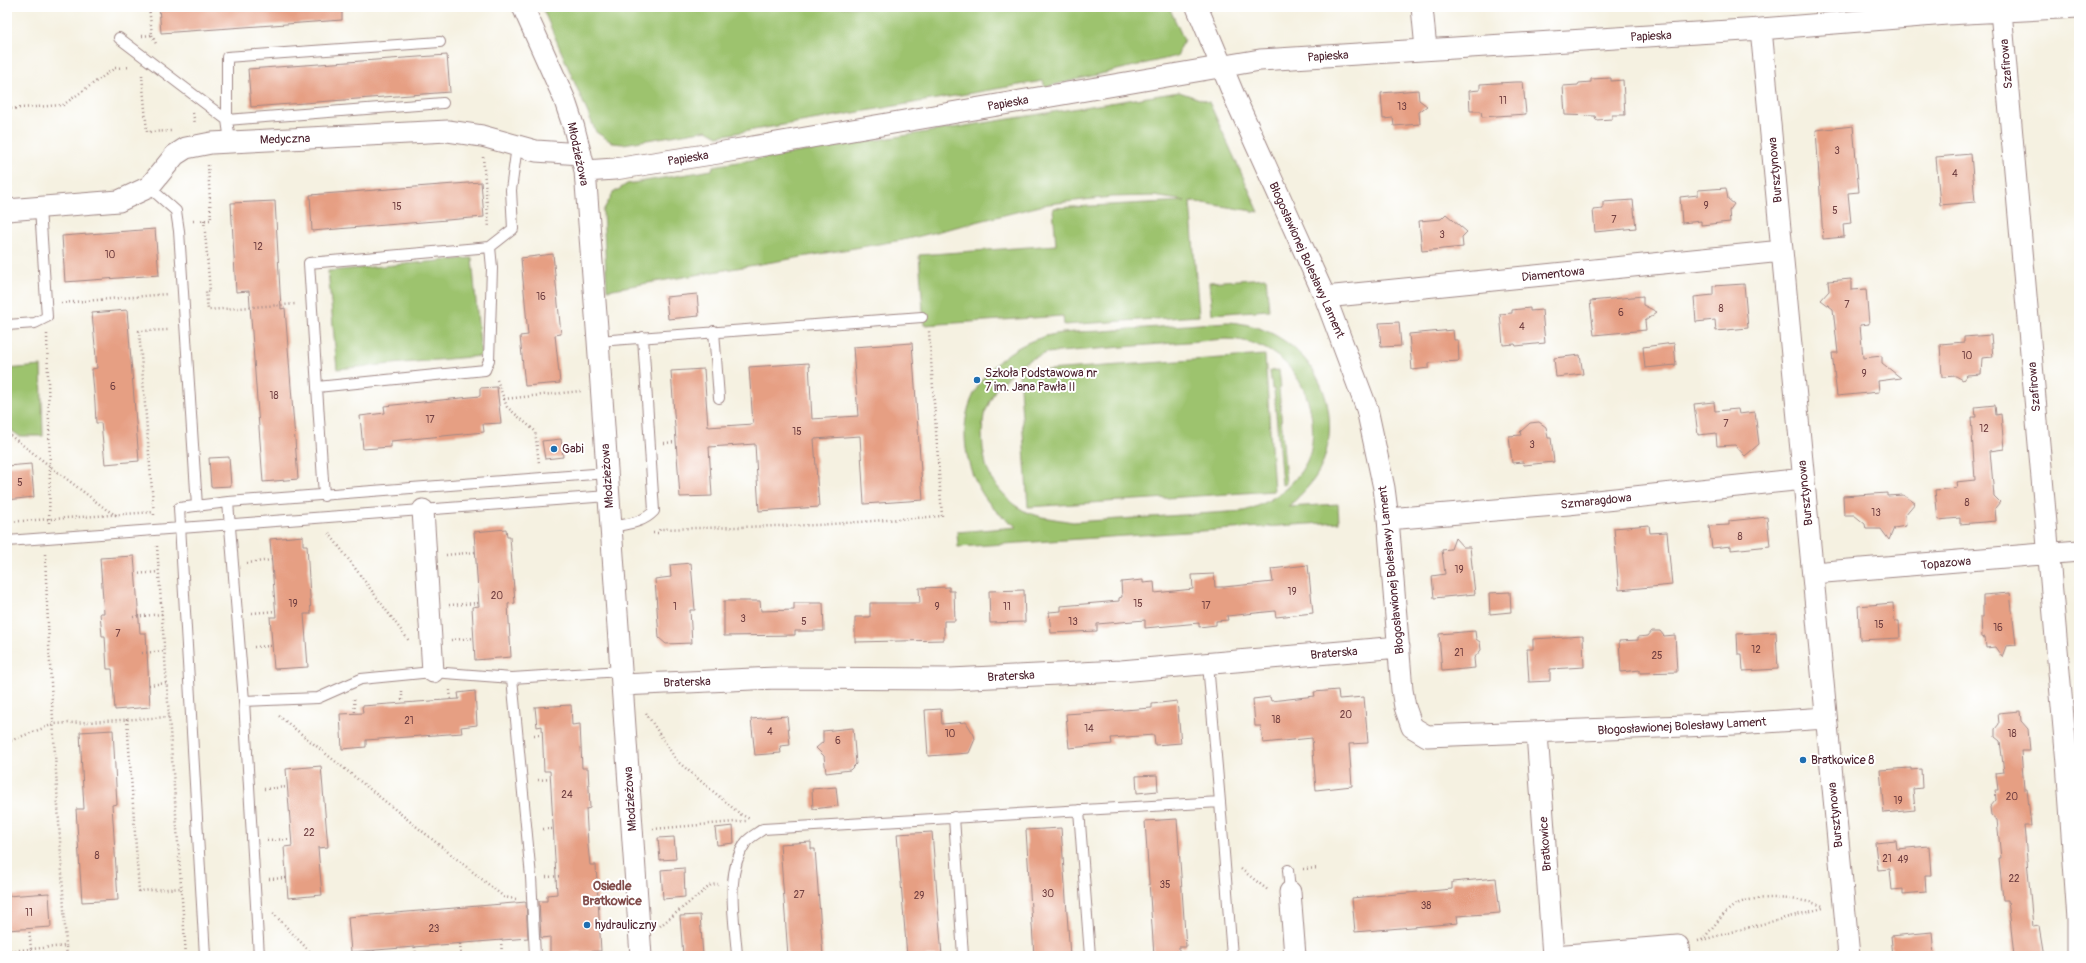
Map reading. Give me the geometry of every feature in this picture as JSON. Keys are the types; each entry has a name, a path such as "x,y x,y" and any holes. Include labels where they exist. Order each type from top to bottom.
{"street":[{"name":"Młodzieżowa","path":"523,7 564,98 583,163 598,341 641,956"},
{"name":"Błogosławionej Bolesławy Lament","path":"1197,7 1223,66 1235,98 1325,297 1368,409 1384,488 1388,519 1404,707 1412,727 1427,736 1826,718"},
{"path":"1422,7 1426,49"},
{"name":"Papieska","path":"583,163 615,169 718,153 1264,60 1761,29 2002,11 2079,7"},
{"name":"Szafirowa","path":"2002,11 2049,554 2073,762 2079,919 2078,956"},
{"name":"Bursztynowa","path":"1761,29 1849,956"},
{"name":"Medyczna","path":"7,210 119,201 149,187 175,155 186,148 230,141 448,131 475,135 583,163"},
{"name":"Diamentowa","path":"1325,297 1782,251"},
{"name":"Szmaragdowa","path":"1388,519 1568,504 1804,479"},
{"path":"423,510 432,672"},
{"name":"Topazowa","path":"1813,573 2079,551"},
{"name":"Braterska","path":"622,678 952,679 1121,671 1399,647"},
{"name":"Bratkowice","path":"1537,732 1554,956 1679,951"},
{"path":"1290,892 1295,956"}],"lane":[{"path":"119,38 228,120 443,103"},
{"path":"230,141 228,120 227,57 440,42"},
{"path":"324,496 309,263 490,247 513,229 511,190 517,146"},
{"path":"149,187 176,211 180,231 184,330 196,506"},
{"path":"7,325 35,323 47,317 40,208"},
{"path":"317,387 485,370 489,360 492,268 490,247"},
{"path":"598,341 714,331 922,317"},
{"path":"714,331 719,398"},
{"path":"611,527 632,524 648,518 654,511 643,337"},
{"path":"205,956 179,508 228,502 324,496 607,473"},
{"path":"7,541 324,516 608,496"},
{"path":"228,502 244,701 259,956"},
{"path":"1208,664 1232,956"},
{"path":"244,701 318,698 360,679 432,672 512,678 622,678"},
{"path":"512,678 532,901 535,956"},
{"path":"737,956 732,882 737,858 747,840 764,829 1220,802"},
{"path":"1079,810 1090,956"},
{"path":"954,817 963,956"},
{"path":"1288,870 1290,892"}],"path":[{"path":"7,109 64,106 115,68"},
{"path":"483,152 490,247"},
{"path":"188,219 194,221 211,220 208,162"},
{"path":"204,220 210,291 206,291 208,310 298,304"},
{"path":"47,304 171,293"},
{"path":"646,534 658,532 660,529 816,525 942,516 929,326 922,317"},
{"path":"47,329 50,467 49,525"},
{"path":"184,330 140,331 156,529 186,956"},
{"path":"485,370 496,373 507,407 535,431 539,463 544,470 546,479"},
{"path":"504,399 601,389"},
{"path":"7,433 115,515"},
{"path":"660,444 676,442"},
{"path":"7,522 154,512"},
{"path":"324,516 324,526 432,672"},
{"path":"45,546 50,679 54,724 67,956"},
{"path":"426,557 476,552"},
{"path":"233,564 272,560"},
{"path":"135,574 159,572"},
{"path":"429,606 479,603"},
{"path":"237,614 276,611"},
{"path":"133,617 162,614"},
{"path":"142,653 164,651"},
{"path":"148,685 167,683"},
{"path":"260,701 504,897 532,901"},
{"path":"641,710 646,714 677,761 740,814 752,820 646,829"},
{"path":"7,742 54,724 169,717"},
{"path":"127,719 139,891 181,888"},
{"path":"249,790 287,788"},
{"path":"252,841 291,839"},
{"path":"1225,870 1241,868 1272,893 1290,892"},
{"path":"658,927 711,885 732,882"},
{"path":"256,895 314,956"},
{"path":"1679,951 1702,940 1827,908 1808,901 1778,899 1760,899 1737,904 1702,940"},
{"path":"29,928 31,949"},
{"path":"501,940 502,956"},
{"path":"460,944 461,956"},
{"path":"7,951 66,946"},
{"path":"415,947 416,956"},
{"path":"374,951 374,956"}],"green space":[{"path":"542,7 1169,7 1184,40 1177,56 1045,87 1043,81 718,136 707,130 623,144 613,143 596,132"},
{"path":"1179,92 1209,102 1259,212 1190,201 1199,316 1064,325 1063,316 924,325 919,255 1056,245 1053,208 1185,201 1154,196 1111,197 1048,204 908,239 607,290 603,211 613,193 627,184 712,170 713,166"},
{"path":"472,258 481,356 337,369 328,271"},
{"path":"1266,278 1269,310 1212,314 1209,282"},
{"path":"1227,322 1252,326 1274,335 1294,348 1309,365 1321,385 1328,407 1329,431 1323,464 1315,478 1288,507 1338,504 1339,522 958,547 957,532 1017,527 996,511 988,502 976,483 966,451 965,428 967,413 972,399 979,385 998,362 1023,345 1045,336 1070,332","holes":["1225,339 1257,345 1271,352 1284,362 1303,388 1309,403 1312,420 1312,436 1307,461 1295,479 1272,499 1244,511 1073,522 1042,517 1026,512 1013,504 991,479 986,465 983,449 982,433 984,415 995,390 1016,368 1029,360 1046,353"]},
{"path":"1265,355 1274,491 1028,507 1019,372"},
{"path":"41,366 43,436 19,436 7,427 7,369"},
{"path":"1279,370 1286,484 1282,485 1274,389 1272,389 1270,371"}],"building":[{"path":"159,7 342,7 342,20 161,33"},
{"path":"447,55 450,92 251,107 248,69"},
{"path":"1611,78 1611,81 1623,80 1625,115 1612,115 1612,119 1596,120 1595,116 1565,115 1563,86 1591,82 1591,79"},
{"path":"1523,82 1526,114 1482,117 1481,111 1470,111 1469,91 1480,90 1480,84"},
{"path":"1418,90 1419,100 1427,106 1419,112 1420,124 1394,126 1393,118 1383,119 1381,93"},
{"path":"1853,126 1859,192 1848,193 1851,223 1843,224 1844,237 1823,239 1816,130"},
{"path":"1971,154 1975,202 1940,205 1936,157"},
{"path":"481,182 484,217 312,231 310,195"},
{"path":"1726,188 1728,199 1734,204 1729,211 1730,222 1701,225 1701,221 1682,223 1680,197 1698,195 1698,190"},
{"path":"1633,200 1636,228 1595,232 1593,210 1603,209 1603,202"},
{"path":"275,201 281,309 285,308 298,479 263,482 249,291 236,292 231,203"},
{"path":"1446,214 1467,232 1462,237 1463,247 1422,251 1419,221 1441,219"},
{"path":"155,229 159,275 65,282 62,236"},
{"path":"553,254 561,334 555,335 560,383 525,386 520,336 528,335 521,258"},
{"path":"1851,279 1851,290 1866,289 1869,324 1860,325 1863,358 1882,356 1882,363 1901,378 1878,381 1879,392 1837,396 1832,353 1838,353 1833,309 1821,300 1829,291 1828,281"},
{"path":"1744,284 1748,328 1716,331 1715,320 1696,322 1694,297 1713,295 1713,286"},
{"path":"697,294 699,316 668,319 666,297"},
{"path":"1643,296 1643,305 1657,312 1645,321 1646,330 1594,335 1590,301"},
{"path":"1530,308 1530,311 1542,310 1545,343 1516,346 1515,344 1503,345 1500,314 1512,313 1512,310"},
{"path":"127,310 139,461 105,464 101,423 96,423 92,369 97,368 92,313"},
{"path":"1399,322 1401,346 1381,347 1379,323"},
{"path":"1453,330 1454,340 1458,340 1459,361 1429,363 1429,368 1412,370 1409,334"},
{"path":"1991,335 1993,357 1982,358 1981,374 1967,375 1963,380 1956,376 1942,377 1940,344 1964,342 1964,337"},
{"path":"912,343 923,500 864,504 860,436 814,439 819,507 759,511 755,444 709,447 712,496 680,497 671,371 704,369 708,427 753,424 749,367 809,363 812,419 858,416 853,347"},
{"path":"1674,343 1676,365 1645,368 1643,347"},
{"path":"1580,355 1583,374 1556,377 1554,358"},
{"path":"497,387 501,423 483,424 484,432 391,441 391,447 363,449 360,416 385,413 384,406 480,396 480,388"},
{"path":"1714,402 1715,411 1738,409 1739,414 1755,412 1759,444 1745,456 1735,445 1717,446 1716,433 1698,435 1694,404"},
{"path":"1995,405 1996,415 2001,414 2004,449 1990,451 1994,496 2000,502 1995,508 1996,521 1960,524 1960,518 1938,520 1935,490 1957,488 1956,482 1975,480 1971,417 1976,417 1975,407"},
{"path":"1539,422 1546,427 1548,438 1551,438 1554,462 1524,465 1523,462 1512,463 1509,436 1521,435 1520,432 1530,423"},
{"path":"561,439 563,457 545,459 542,441"},
{"path":"229,457 231,486 211,487 209,458"},
{"path":"31,464 34,497 7,500 7,466"},
{"path":"1887,493 1887,496 1903,495 1915,503 1905,515 1906,526 1894,528 1889,540 1881,529 1866,529 1865,524 1854,515 1844,515 1843,496"},
{"path":"1767,517 1770,546 1731,550 1731,546 1712,548 1709,526 1729,525 1729,521"},
{"path":"1649,525 1650,533 1667,532 1672,585 1619,590 1614,528"},
{"path":"506,529 507,537 510,537 515,603 508,604 511,657 475,660 472,607 479,606 474,532"},
{"path":"303,536 303,545 307,545 311,614 304,614 308,667 274,669 270,617 276,617 270,539"},
{"path":"1455,538 1463,547 1470,547 1475,594 1434,598 1432,576 1445,574 1442,550 1451,549"},
{"path":"134,556 140,633 146,633 150,707 115,710 112,669 107,669 105,636 102,636 100,613 104,613 100,558"},
{"path":"691,563 695,610 690,610 692,643 666,644 659,638 655,579 671,577 670,565"},
{"path":"1308,565 1313,613 1276,617 1275,611 1227,616 1228,620 1216,621 1216,625 1199,627 1199,623 1145,628 1145,620 1097,624 1097,631 1051,633 1049,612 1061,611 1061,606 1119,601 1119,598 1122,597 1121,582 1143,580 1143,583 1154,582 1155,593 1193,589 1192,575 1214,574 1215,587 1224,587 1273,582 1271,569"},
{"path":"949,587 949,591 954,591 955,621 944,621 944,640 855,642 855,617 870,617 870,603 920,603 919,588"},
{"path":"1024,590 1025,622 990,623 989,591"},
{"path":"1510,592 1511,612 1490,614 1489,593"},
{"path":"2010,593 2016,645 2006,646 2002,657 1995,647 1986,648 1985,637 1982,638 1981,617 1983,617 1983,595"},
{"path":"724,601 760,601 761,611 794,610 794,603 823,603 824,631 795,631 795,635 724,636"},
{"path":"1893,603 1894,621 1899,621 1900,638 1860,640 1858,606"},
{"path":"1475,631 1476,639 1480,642 1481,650 1474,658 1475,668 1442,671 1439,634"},
{"path":"1652,631 1660,631 1664,636 1675,635 1677,672 1640,673 1640,670 1621,672 1619,641 1638,640 1638,637 1648,636"},
{"path":"1776,632 1778,669 1743,671 1742,654 1738,654 1737,634"},
{"path":"1583,636 1584,667 1550,669 1550,681 1529,682 1527,649 1533,649 1533,639"},
{"path":"1338,690 1339,699 1364,697 1368,743 1349,744 1352,786 1316,790 1312,738 1263,743 1261,726 1255,726 1253,699 1270,697 1271,701 1315,696 1314,692"},
{"path":"475,691 477,725 461,727 462,733 366,740 366,747 342,749 340,714 363,713 362,706 459,699 458,693"},
{"path":"1177,701 1181,743 1155,745 1154,735 1111,738 1112,744 1069,748 1066,714 1152,708 1152,704"},
{"path":"571,705 572,725 580,724 582,768 588,768 590,808 586,809 588,846 590,865 596,865 601,951 550,953 550,937 541,938 539,901 547,901 547,895 557,894 550,771 544,771 542,726 537,727 535,707"},
{"path":"941,709 942,724 966,722 975,739 969,753 928,756 925,710"},
{"path":"2020,711 2021,721 2028,729 2030,751 2021,751 2024,789 2027,789 2031,826 2024,826 2033,927 2039,926 2044,956 2014,956 2008,900 2003,900 1997,820 1991,815 1990,807 1996,800 1995,790 1998,790 1996,773 2004,772 2000,741 1995,737 1995,729 1999,724 1998,713"},
{"path":"787,716 790,745 780,746 781,753 755,755 751,719"},
{"path":"853,728 856,764 850,770 826,773 824,756 816,748 823,742 823,731"},
{"path":"113,730 117,804 112,805 118,900 82,902 76,809 84,809 80,732"},
{"path":"321,766 328,847 318,848 322,895 288,898 284,847 292,846 286,769"},
{"path":"1911,768 1911,770 1921,769 1922,788 1913,789 1915,810 1884,813 1880,770"},
{"path":"1157,775 1158,791 1137,793 1136,776"},
{"path":"836,787 838,806 813,809 812,789"},
{"path":"1177,819 1186,947 1179,947 1179,956 1154,956 1145,821"},
{"path":"733,826 734,843 717,845 715,828"},
{"path":"1061,828 1070,956 1034,956 1026,830"},
{"path":"932,832 942,956 907,956 897,834"},
{"path":"674,837 676,859 660,860 658,838"},
{"path":"1896,841 1897,849 1929,846 1931,875 1925,875 1926,892 1903,894 1903,889 1892,890 1890,869 1878,870 1875,843"},
{"path":"811,842 811,849 815,849 823,956 788,956 780,844"},
{"path":"684,868 685,897 663,899 661,870"},
{"path":"1496,878 1500,913 1457,916 1458,923 1355,932 1352,898 1452,889 1452,882"},
{"path":"49,893 51,927 7,930 7,896"},
{"path":"526,902 528,938 351,952 348,917"},
{"path":"700,915 703,956 683,956 680,916"},
{"path":"1932,932 1934,956 1893,956 1891,936"}],"place":[{"name":"Szkoła Podstawowa nr 7 im. Jana Pawła II","path":"977,380"},
{"name":"Gabi","path":"554,449"},
{"name":"Bratkowice 8","path":"1803,760"},
{"name":"hydrauliczny","path":"587,925"}],"district":[{"name":"Osiedle Bratkowice","path":"612,892"}]}
